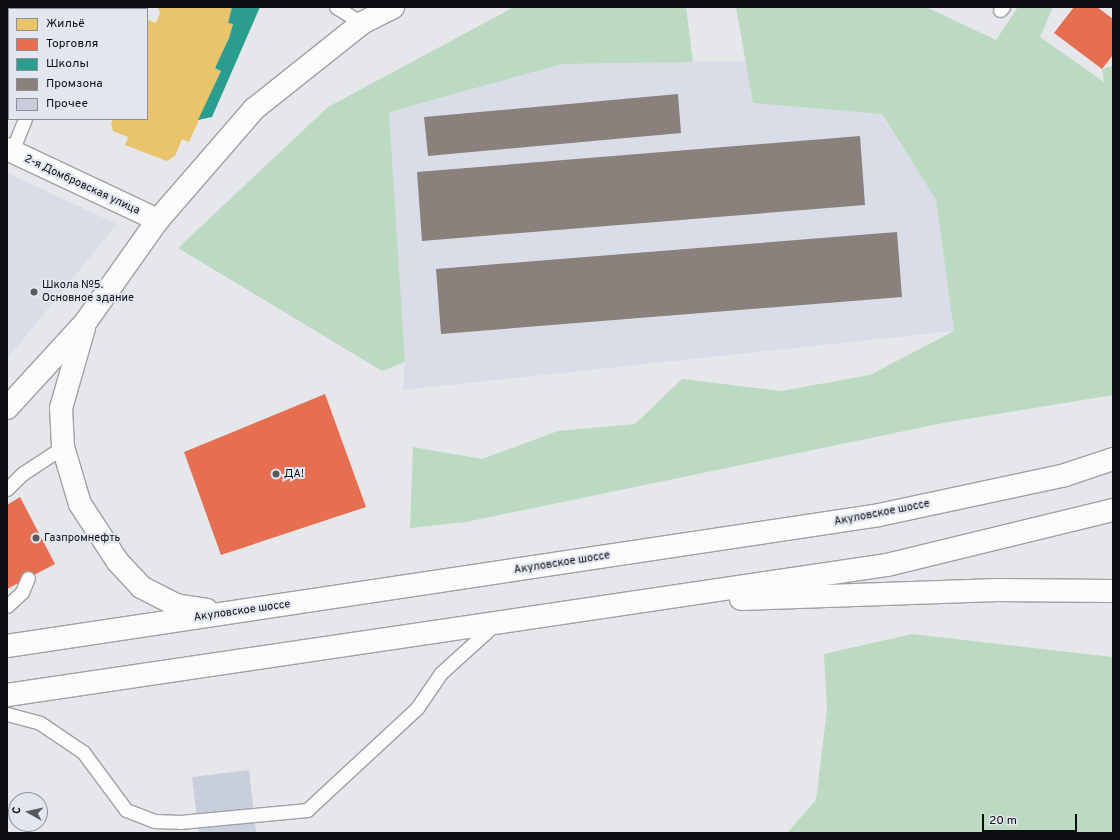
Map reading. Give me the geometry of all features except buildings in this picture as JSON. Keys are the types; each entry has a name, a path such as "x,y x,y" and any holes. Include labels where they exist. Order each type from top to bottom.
{"street":[{"path":"7,408 85,323 158,220 254,109 362,23 393,7"},
{"name":"2-я Домбровская улица","path":"9,150 158,220"},
{"path":"85,323 61,408 63,447 80,504 118,562 141,587 176,605 226,614"},
{"name":"Акуловское шоссе","path":"7,646 879,515 1065,475 1113,458"},
{"path":"7,695 638,603 887,565 1113,510"},
{"path":"638,603 998,590 1113,591"}],"lane":[{"path":"336,7 362,23"},
{"path":"9,150 24,120"},
{"path":"7,489 22,474 63,447"},
{"path":"7,606 22,592 28,578"},
{"path":"7,714 40,723 83,752 126,810 155,821 180,822 307,810 417,708 441,673 496,623"}],"shaded area":[{"path":"746,61 753,103 881,114 936,200 954,331 403,390 405,362 389,112 562,64"},
{"name":"Школа №5. Основное здание","path":"7,173 117,224 7,359"}],"green space":[{"path":"514,7 686,7 693,62 562,64 389,112 405,362 382,371 178,248 328,107"},
{"path":"736,7 926,7 996,40 1018,7 1053,7 1040,37 1104,82 1102,69 1113,66 1113,395 943,423 466,522 410,528 413,447 482,459 558,431 635,424 682,379 781,391 870,375 954,331 936,200 882,114 753,103"},
{"path":"912,634 1113,657 1113,833 787,833 816,800 827,710 824,654"}],"place":[{"name":"Школа №5. Основное здание","path":"34,292"},
{"name":"ДА!","path":"276,474"},
{"name":"Газпромнефть","path":"36,538"}]}
